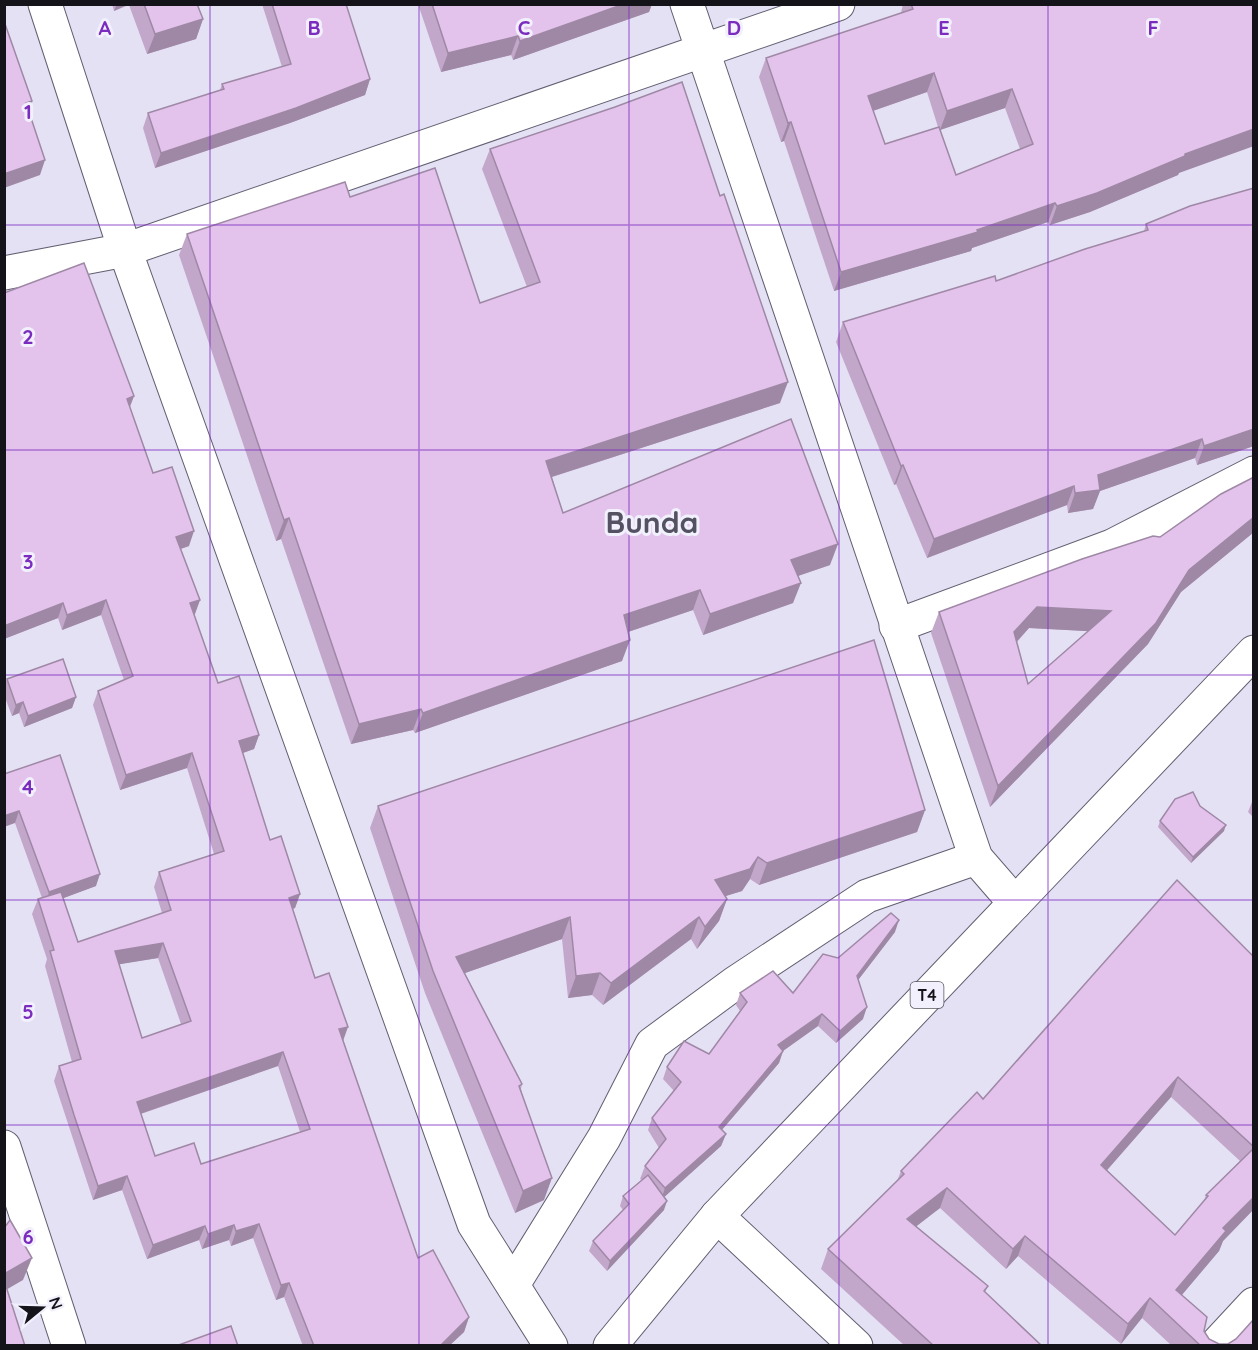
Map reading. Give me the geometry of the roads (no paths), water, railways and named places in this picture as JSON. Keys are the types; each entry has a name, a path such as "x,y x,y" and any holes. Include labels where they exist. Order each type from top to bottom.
{"main road":[{"path":"45,4 125,250 474,1224 514,1283 551,1346"},
{"path":"687,4 976,858 1015,903"},
{"path":"4,273 125,250 838,4"},
{"path":"896,626 1112,546 1254,473"},
{"name":"T4","path":"610,1346 717,1216 1254,652"},
{"path":"514,1283 604,1138 652,1044 735,983 867,896 976,858"},
{"path":"4,1147 69,1346"},
{"path":"717,1216 856,1346"},
{"path":"1215,1346 1254,1304"}],"district":[{"name":"Bunda","path":"652,522"}]}
